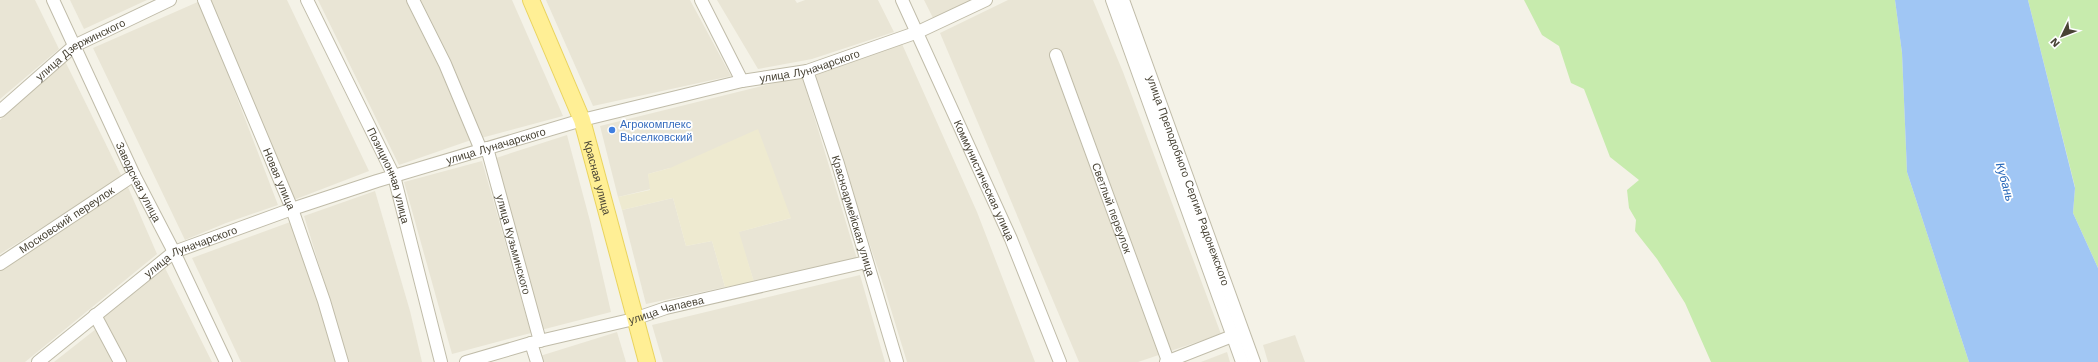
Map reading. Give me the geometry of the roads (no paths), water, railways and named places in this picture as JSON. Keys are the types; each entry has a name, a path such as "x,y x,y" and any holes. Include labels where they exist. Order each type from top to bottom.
{"main road":[{"name":"Красная улица","path":"531,0 582,120 646,362"}],"street":[{"name":"Заводская улица","path":"53,0 134,175 174,252 226,362"},
{"name":"улица Дзержинского","path":"0,111 74,46 170,0"},
{"name":"Новая улица","path":"204,0 292,209 324,301 342,362"},
{"name":"Позиционная улица","path":"306,0 394,176 441,362"},
{"name":"улица Кузьминского","path":"413,0 445,64 484,149 536,342 537,362"},
{"path":"701,0 742,81"},
{"name":"Коммунистическая улица","path":"902,0 918,32 1011,238 1060,362"},
{"name":"улица Луначарского","path":"38,362 174,252 292,209 394,176 582,120 742,81 807,71 918,32 986,0"},
{"name":"улица Преподобного Сергия Радонежского","path":"1112,0 1238,334 1254,362"},
{"name":"улица Преподобного Сергия Радонежского","path":"1123,0 1238,334 1242,362"},
{"name":"Светлый переулок","path":"1056,55 1167,362"},
{"name":"Красноармейская улица","path":"807,71 838,164 897,362"},
{"name":"Московский переулок","path":"0,264 134,175"},
{"name":"улица Чапаева","path":"466,362 536,342 634,319 666,308 866,262"},
{"path":"94,316 120,362"},
{"path":"1167,362 1238,334"}],"water":[{"name":"Кубань","path":"1895,0 2028,0 2075,188 2073,213 2098,268 2098,362 1969,362 1907,172 1902,53"}],"place":[{"name":"Агрокомплекс Выселковский","path":"612,130"}]}
